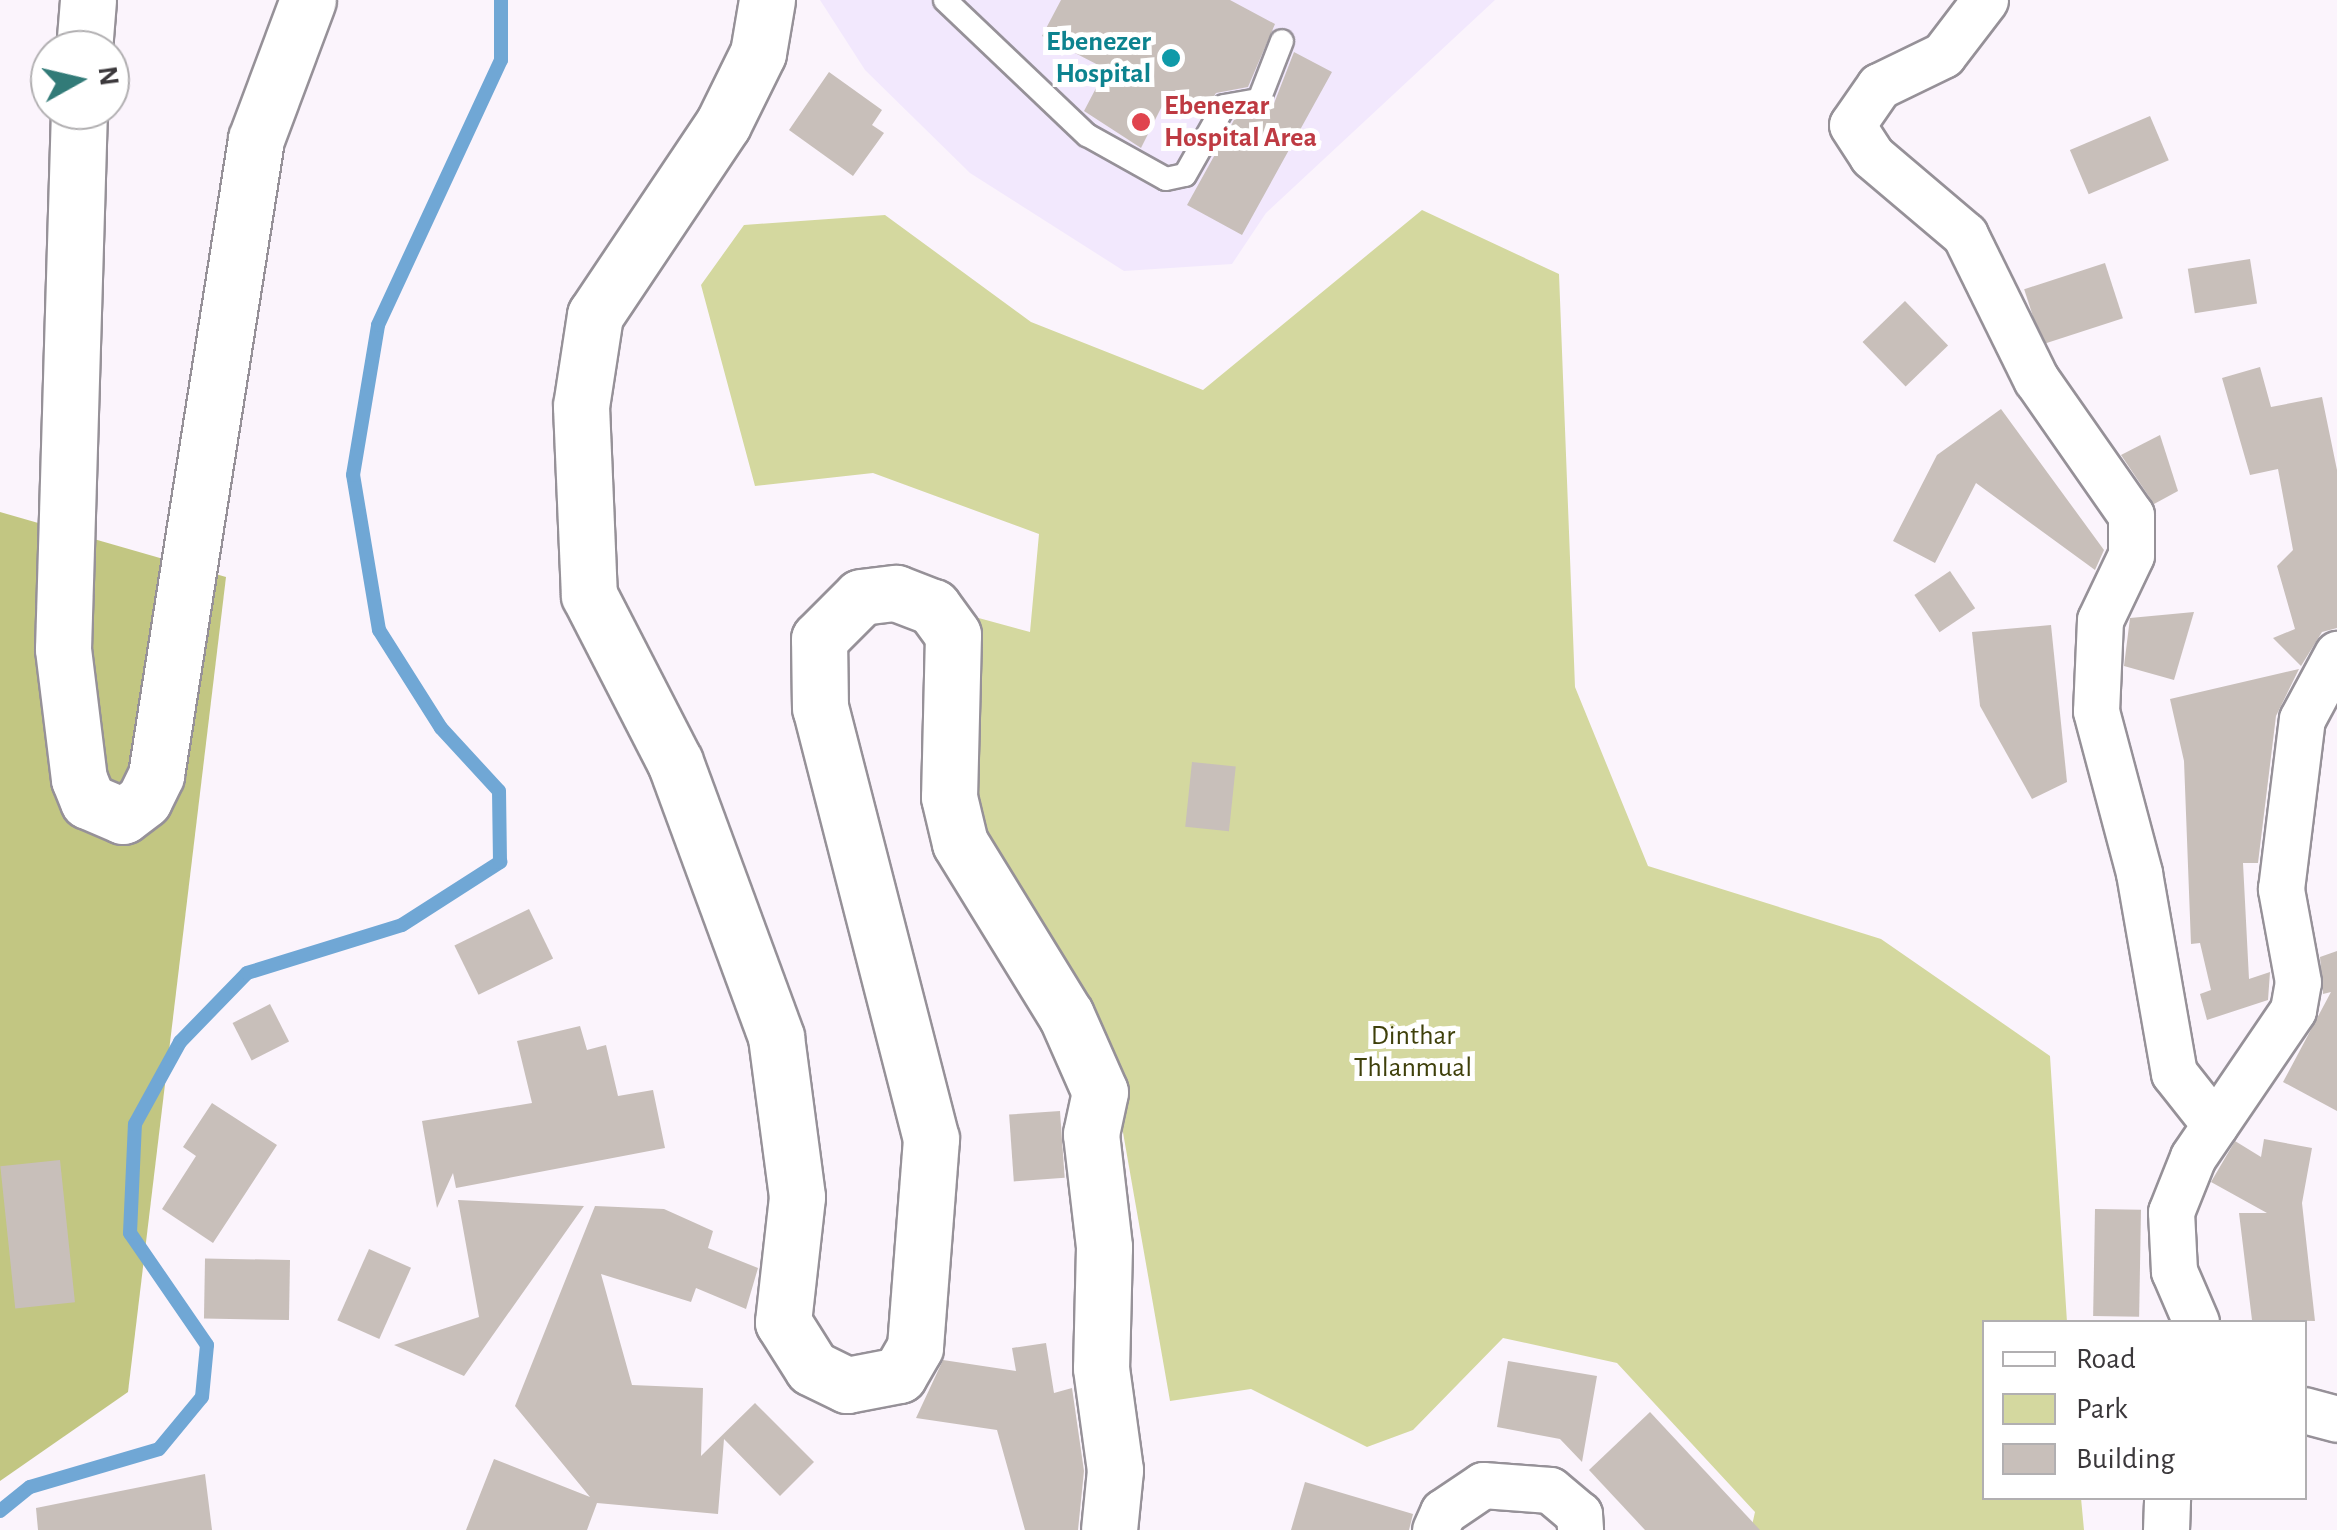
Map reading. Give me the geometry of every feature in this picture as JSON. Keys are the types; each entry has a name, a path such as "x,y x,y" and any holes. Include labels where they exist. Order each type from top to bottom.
{"street":[{"path":"86,30 88,0"},
{"path":"78,130 64,649 78,778 88,800 123,816 156,775 256,139 308,0"},
{"path":"767,0 758,53 723,124 595,315 581,406 589,595 675,762 776,1036 797,1197 783,1322 812,1368 848,1384 898,1375 916,1347 931,1140 820,708 819,639 861,597 896,593 934,607 953,635 949,797 960,843 1066,1015 1100,1092 1091,1134 1115,1470 1110,1530"},
{"path":"1985,0 1943,55 1879,86 1852,125 1872,156 1965,235 2036,380 2131,515 2131,555 2100,620 2096,710 2138,873 2174,1074 2215,1125"},
{"path":"2195,1320 2174,1271 2171,1212 2215,1125 2293,1010 2298,982 2281,889 2302,719 2337,654"},
{"path":"2307,1411 2337,1419"},
{"path":"1435,1530 1443,1512 1482,1486 1550,1490 1578,1514 1580,1530"},
{"path":"2166,1530 2168,1500"}],"lane":[{"path":"944,0 1087,135 1166,179 1185,176 1224,106 1259,100 1282,41"}],"shaded area":[{"name":"Ebenezar Hospital Area","path":"820,0 1495,0 1266,213 1232,264 1124,271 970,173 865,70"}],"green space":[{"name":"Dinthar Thlanmual","path":"1422,210 1559,274 1575,687 1648,866 1881,939 2050,1056 2067,1320 1982,1320 1982,1500 2081,1500 2084,1530 1751,1530 1755,1512 1617,1363 1503,1338 1413,1430 1367,1447 1251,1389 1170,1401 1107,1041 972,830 964,614 1030,632 1039,534 873,473 755,486 701,285 744,225 885,215 1031,322 1203,390"},
{"path":"0,512 226,577 128,1392 0,1481"}],"building":[{"name":"Ebenezer Hospital","path":"1061,0 1230,0 1275,24 1248,87 1216,93 1200,119 1165,100 1141,148 1084,111 1106,69 1042,36"},
{"path":"1294,52 1332,72 1242,235 1187,205 1234,120 1273,106"},
{"path":"829,72 882,110 872,125 884,133 853,176 789,130"},
{"path":"2150,116 2169,160 2089,194 2070,150"},
{"path":"2250,259 2257,303 2195,313 2188,269"},
{"path":"2105,263 2123,318 2042,344 2024,289"},
{"path":"1905,301 1948,346 1906,387 1863,342"},
{"path":"2260,367 2271,407 2322,397 2337,470 2337,628 2322,632 2301,666 2273,638 2295,629 2277,566 2293,550 2278,469 2250,475 2222,378"},
{"path":"2001,409 2104,550 2095,570 1976,483 1935,563 1893,541 1937,455"},
{"path":"2160,435 2178,491 2154,504 2121,455"},
{"path":"1950,571 1975,608 1940,632 1914,595"},
{"path":"2194,612 2174,680 2124,666 2130,618"},
{"path":"2051,625 2067,782 2032,799 1980,706 1972,632"},
{"path":"2299,669 2276,716 2258,863 2243,863 2249,979 2270,972 2268,1000 2207,1020 2200,994 2211,990 2200,943 2191,944 2184,761 2170,699"},
{"path":"1192,762 1236,767 1229,831 1185,827"},
{"path":"529,909 553,958 479,995 454,945"},
{"path":"2337,951 2337,1111 2283,1082 2331,992 2323,994 2320,957"},
{"path":"270,1004 289,1041 252,1060 233,1023"},
{"path":"580,1026 587,1050 606,1045 618,1096 653,1090 665,1148 456,1188 453,1173 437,1208 422,1121 532,1103 517,1041"},
{"path":"212,1103 277,1145 213,1243 162,1209 196,1156 183,1147"},
{"path":"1060,1111 1065,1178 1014,1181 1009,1115"},
{"path":"2264,1139 2312,1148 2302,1203 2315,1321 2252,1320 2239,1213 2267,1213 2211,1182 2235,1141 2261,1157"},
{"path":"60,1160 75,1302 15,1308 0,1166"},
{"path":"458,1200 584,1206 464,1376 394,1345 479,1317"},
{"path":"595,1206 664,1209 713,1231 708,1248 758,1268 746,1309 696,1288 691,1302 601,1274 632,1385 703,1388 701,1456 755,1403 814,1462 780,1496 724,1439 718,1514 597,1503 587,1530 466,1530 494,1459 590,1497 515,1406"},
{"path":"2095,1209 2141,1210 2139,1317 2093,1316"},
{"path":"369,1249 411,1268 379,1339 337,1320"},
{"path":"205,1259 290,1260 289,1320 204,1319"},
{"path":"1046,1343 1054,1393 1072,1388 1084,1471 1078,1530 1025,1530 997,1430 916,1418 943,1360 1016,1371 1012,1348"},
{"path":"1508,1361 1597,1376 1582,1462 1560,1439 1497,1427"},
{"path":"1650,1412 1760,1530 1645,1530 1589,1470"},
{"path":"205,1474 212,1530 38,1530 36,1508"},
{"path":"1305,1482 1413,1514 1409,1530 1291,1530"}],"waterway":[{"path":"0,1511 30,1487 159,1449 202,1397 207,1345 130,1233 135,1124 180,1042 247,973 402,925 500,862 499,791 441,728 379,630 353,475 378,325 501,60 501,0"}],"place":[{"name":"Ebenezer Hospital","path":"1171,58"},
{"name":"Ebenezar Hospital Area","path":"1141,122"}]}
